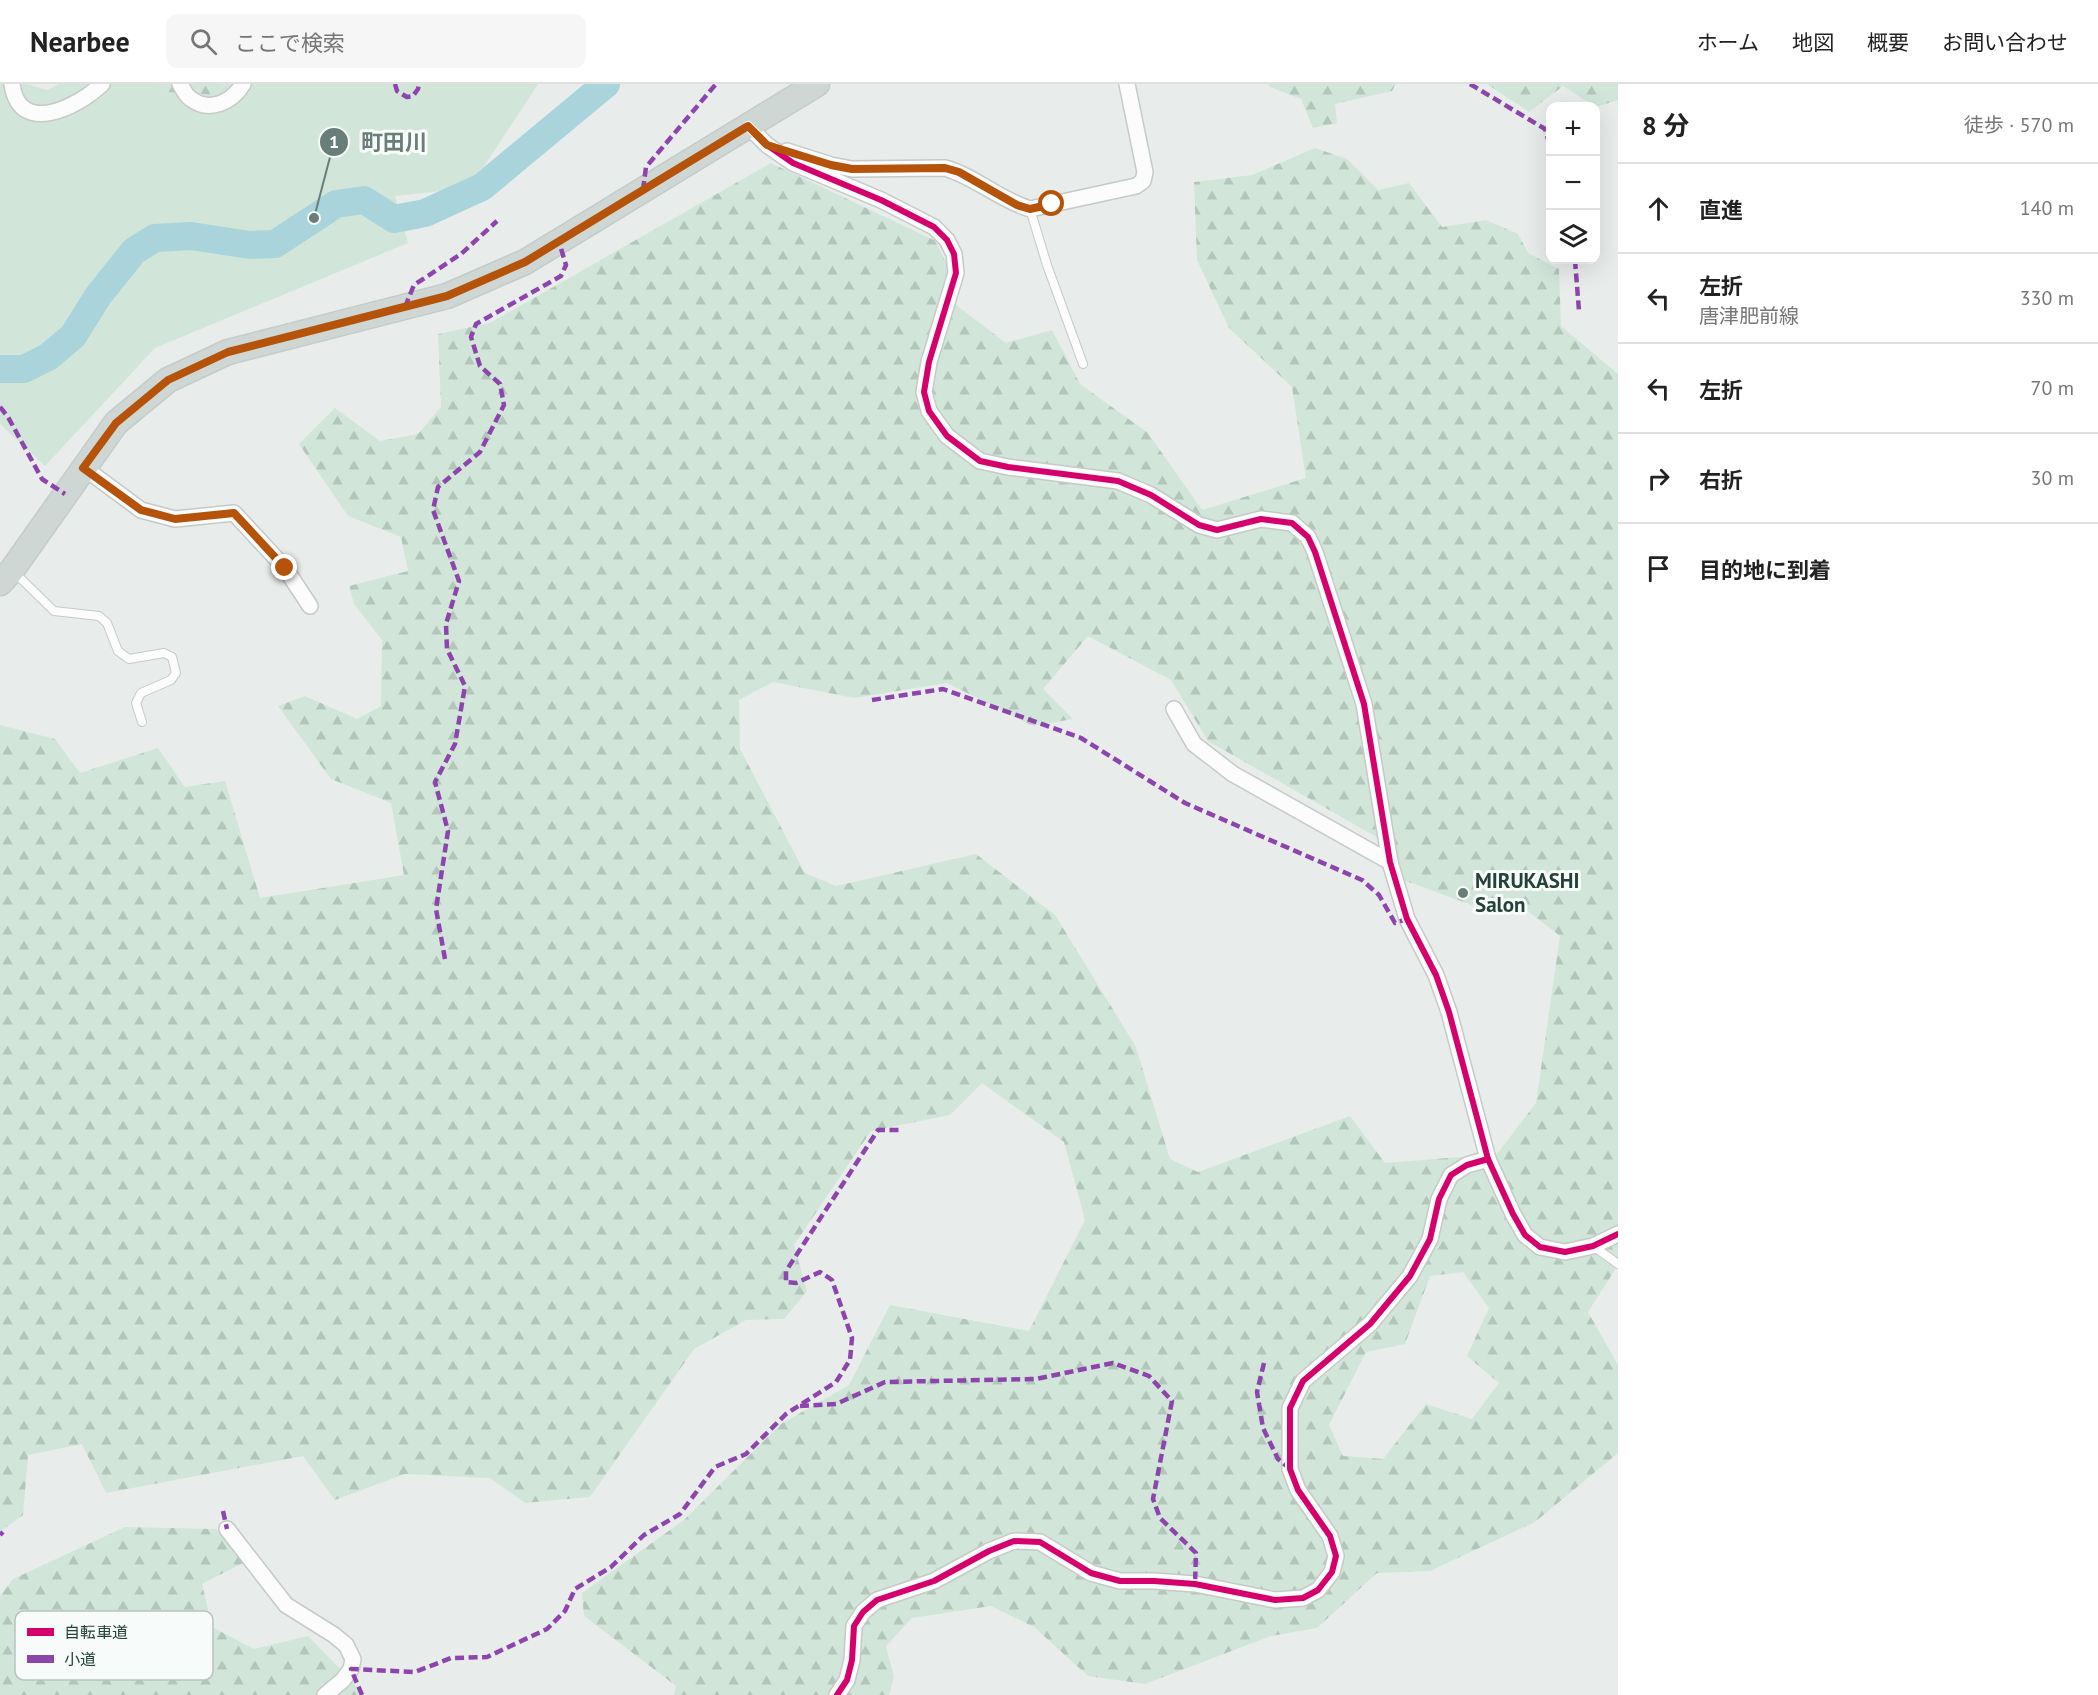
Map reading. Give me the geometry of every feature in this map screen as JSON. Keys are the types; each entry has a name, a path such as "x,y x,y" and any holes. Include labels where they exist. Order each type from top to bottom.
{"main road":[{"path":"6,577 116,423 168,380 228,352 447,296 525,262 817,84"}],"street":[{"path":"12,84 19,106 30,112 46,114 69,107 92,94 102,84"},
{"path":"180,84 189,98 201,105 211,106 233,97 243,84"},
{"path":"767,145 831,165 852,169 945,168 959,172 1017,205 1030,209 1136,186 1143,181 1144,172 1127,84"},
{"path":"748,126 767,145 793,163 881,200 934,228 947,240 954,254 956,273 929,363 924,393 929,411 947,436 980,461 1008,467 1118,480 1151,495 1198,525 1208,528 1217,530 1261,519 1292,524 1308,537 1315,552 1364,704 1390,862 1407,919 1436,975 1449,1012 1488,1159 1525,1235 1540,1247 1565,1252 1593,1246 1618,1234"},
{"path":"83,468 141,510 175,519 234,513 285,568 310,606"},
{"path":"1174,709 1194,744 1233,774 1390,862"},
{"path":"837,1695 847,1680 852,1660 854,1626 862,1612 877,1600 934,1581 989,1551 1014,1541 1040,1542 1091,1573 1120,1581 1195,1584 1275,1600 1303,1598 1318,1590 1332,1572 1335,1556 1330,1536 1298,1490 1290,1469 1290,1408 1304,1381 1370,1324 1410,1276 1430,1239 1439,1199 1451,1175 1467,1165 1488,1159"},
{"path":"227,1529 286,1605 334,1635 346,1646 352,1659 351,1669 343,1680 325,1695"}],"lane":[{"path":"1030,209 1047,265 1083,364"},
{"path":"6,577 54,611 99,616 107,622 118,651 129,659 164,653 172,657 176,674 171,680 141,693 135,703 142,722"},
{"path":"1593,1246 1618,1264"}],"green space":[{"path":"0,84 27,84 47,90 59,84 159,84 167,92 214,95 226,84 538,84 470,188 395,196 408,243 155,348 45,466 0,424"},
{"path":"159,84 225,84 214,95 167,92"},
{"path":"1268,84 1396,84 1392,91 1335,104 1337,123 1313,128 1301,99 1270,87"},
{"path":"1487,84 1618,84 1618,100 1600,106 1600,102 1588,102 1563,86 1529,112"},
{"path":"1315,148 1347,159 1378,190 1409,183 1442,227 1486,220 1518,234 1528,253 1559,269 1561,326 1618,374 1618,1265 1588,1312 1618,1365 1618,1453 1535,1522 1430,1571 1377,1573 1317,1628 1271,1636 1145,1684 1088,1676 1034,1627 991,1606 912,1618 886,1646 894,1677 889,1695 674,1695 676,1686 584,1616 582,1593 684,1520 781,1424 849,1385 890,1305 1029,1331 1085,1220 1064,1142 982,1083 950,1115 871,1131 794,1245 807,1291 784,1319 746,1320 694,1349 590,1497 525,1503 490,1478 405,1474 335,1500 303,1456 106,1493 82,1444 28,1455 23,1515 0,1532 0,725 55,739 80,773 158,748 185,787 225,781 260,898 404,875 391,803 331,779 278,706 305,696 357,719 381,706 382,640 354,604 349,586 408,571 401,537 348,516 299,444 335,408 380,441 418,434 441,407 438,334 490,323 771,163 936,241 948,267 943,295 1006,343 1052,330 1080,384 1148,433 1202,510 1306,478 1292,387 1229,328 1197,260 1194,182 1252,175","holes":["1088,636 1171,680 1208,741 1394,847 1403,880 1480,908 1521,906 1560,936 1536,1103 1497,1154 1385,1163 1350,1116 1198,1172 1170,1159 1136,1047 1055,915 976,854 836,886 805,873 740,749 739,700 773,682 854,698 947,683 1033,726 1073,719 1043,689","1463,1272 1489,1308 1467,1356 1499,1383 1472,1419 1426,1404 1383,1459 1343,1456 1329,1425 1366,1352 1405,1344 1430,1276"]},
{"path":"125,1527 216,1529 243,1563 202,1584 208,1611 15,1611 15,1680 213,1680 213,1628 254,1649 308,1636 354,1683 359,1695 0,1695 0,1596 13,1579"}],"waterway":[{"path":"0,369 24,369 48,357 73,336 98,296 134,251 155,238 191,236 250,245 275,244 336,204 364,200 394,219 425,213 482,187 606,84"}],"marked path":[{"path":"395,84 397,91 407,97 413,96 419,84"},
{"path":"643,190 646,167 716,84"},
{"path":"1470,84 1545,129 1546,132"},
{"path":"405,307 414,285 461,254 497,221"},
{"path":"445,959 436,909 448,831 435,782 455,744 465,686 447,649 446,624 459,581 433,510 438,487 480,452 504,405 500,384 480,366 471,337 476,324 561,276 566,265 559,242"},
{"path":"1575,264 1579,311"},
{"path":"0,407 8,417 42,479 65,494"},
{"path":"872,700 943,689 1081,738 1185,803 1362,880 1379,895 1395,923 1407,919"},
{"path":"362,1695 351,1669 415,1672 451,1658 487,1657 547,1629 565,1611 575,1589 611,1567 644,1535 680,1514 715,1467 746,1454 786,1414 836,1382 850,1360 852,1338 832,1280 820,1272 796,1283 786,1282 786,1271 878,1130 899,1130"},
{"path":"800,1406 836,1404 885,1382 1036,1379 1113,1363 1149,1376 1172,1401 1153,1499 1160,1518 1196,1553 1195,1584"},
{"path":"1264,1363 1257,1392 1263,1428 1278,1459 1290,1469"},
{"path":"223,1511 227,1529"},
{"path":"0,1535 3,1532"}],"cycle path":[{"path":"748,126 767,145 793,163 881,200 934,227 947,240 954,254 956,273 929,362 924,392 929,411 947,436 980,461 1008,467 1118,481 1151,495 1199,525 1217,530 1261,519 1292,523 1308,537 1315,552 1364,704 1390,862 1407,919 1436,975 1449,1012 1488,1159 1525,1235 1540,1247 1565,1252 1593,1246 1618,1234"},
{"path":"837,1695 847,1680 852,1660 854,1626 863,1612 877,1600 934,1581 989,1551 1014,1541 1040,1542 1091,1573 1120,1581 1195,1584 1275,1600 1303,1598 1318,1590 1332,1572 1336,1556 1330,1536 1298,1490 1290,1469 1290,1408 1303,1381 1370,1324 1410,1276 1430,1239 1439,1199 1451,1175 1467,1165 1488,1159"}],"place":[{"name":"町田川","path":"314,218"},
{"name":"MIRUKASHI Salon","path":"1463,893"}],"route":[{"path":"285,568 234,513 175,519 141,510 83,468 116,423 168,380 228,352 447,296 525,262 748,126 767,145 831,165 852,169 945,168 959,172 1017,205 1030,209 1052,204"}]}
